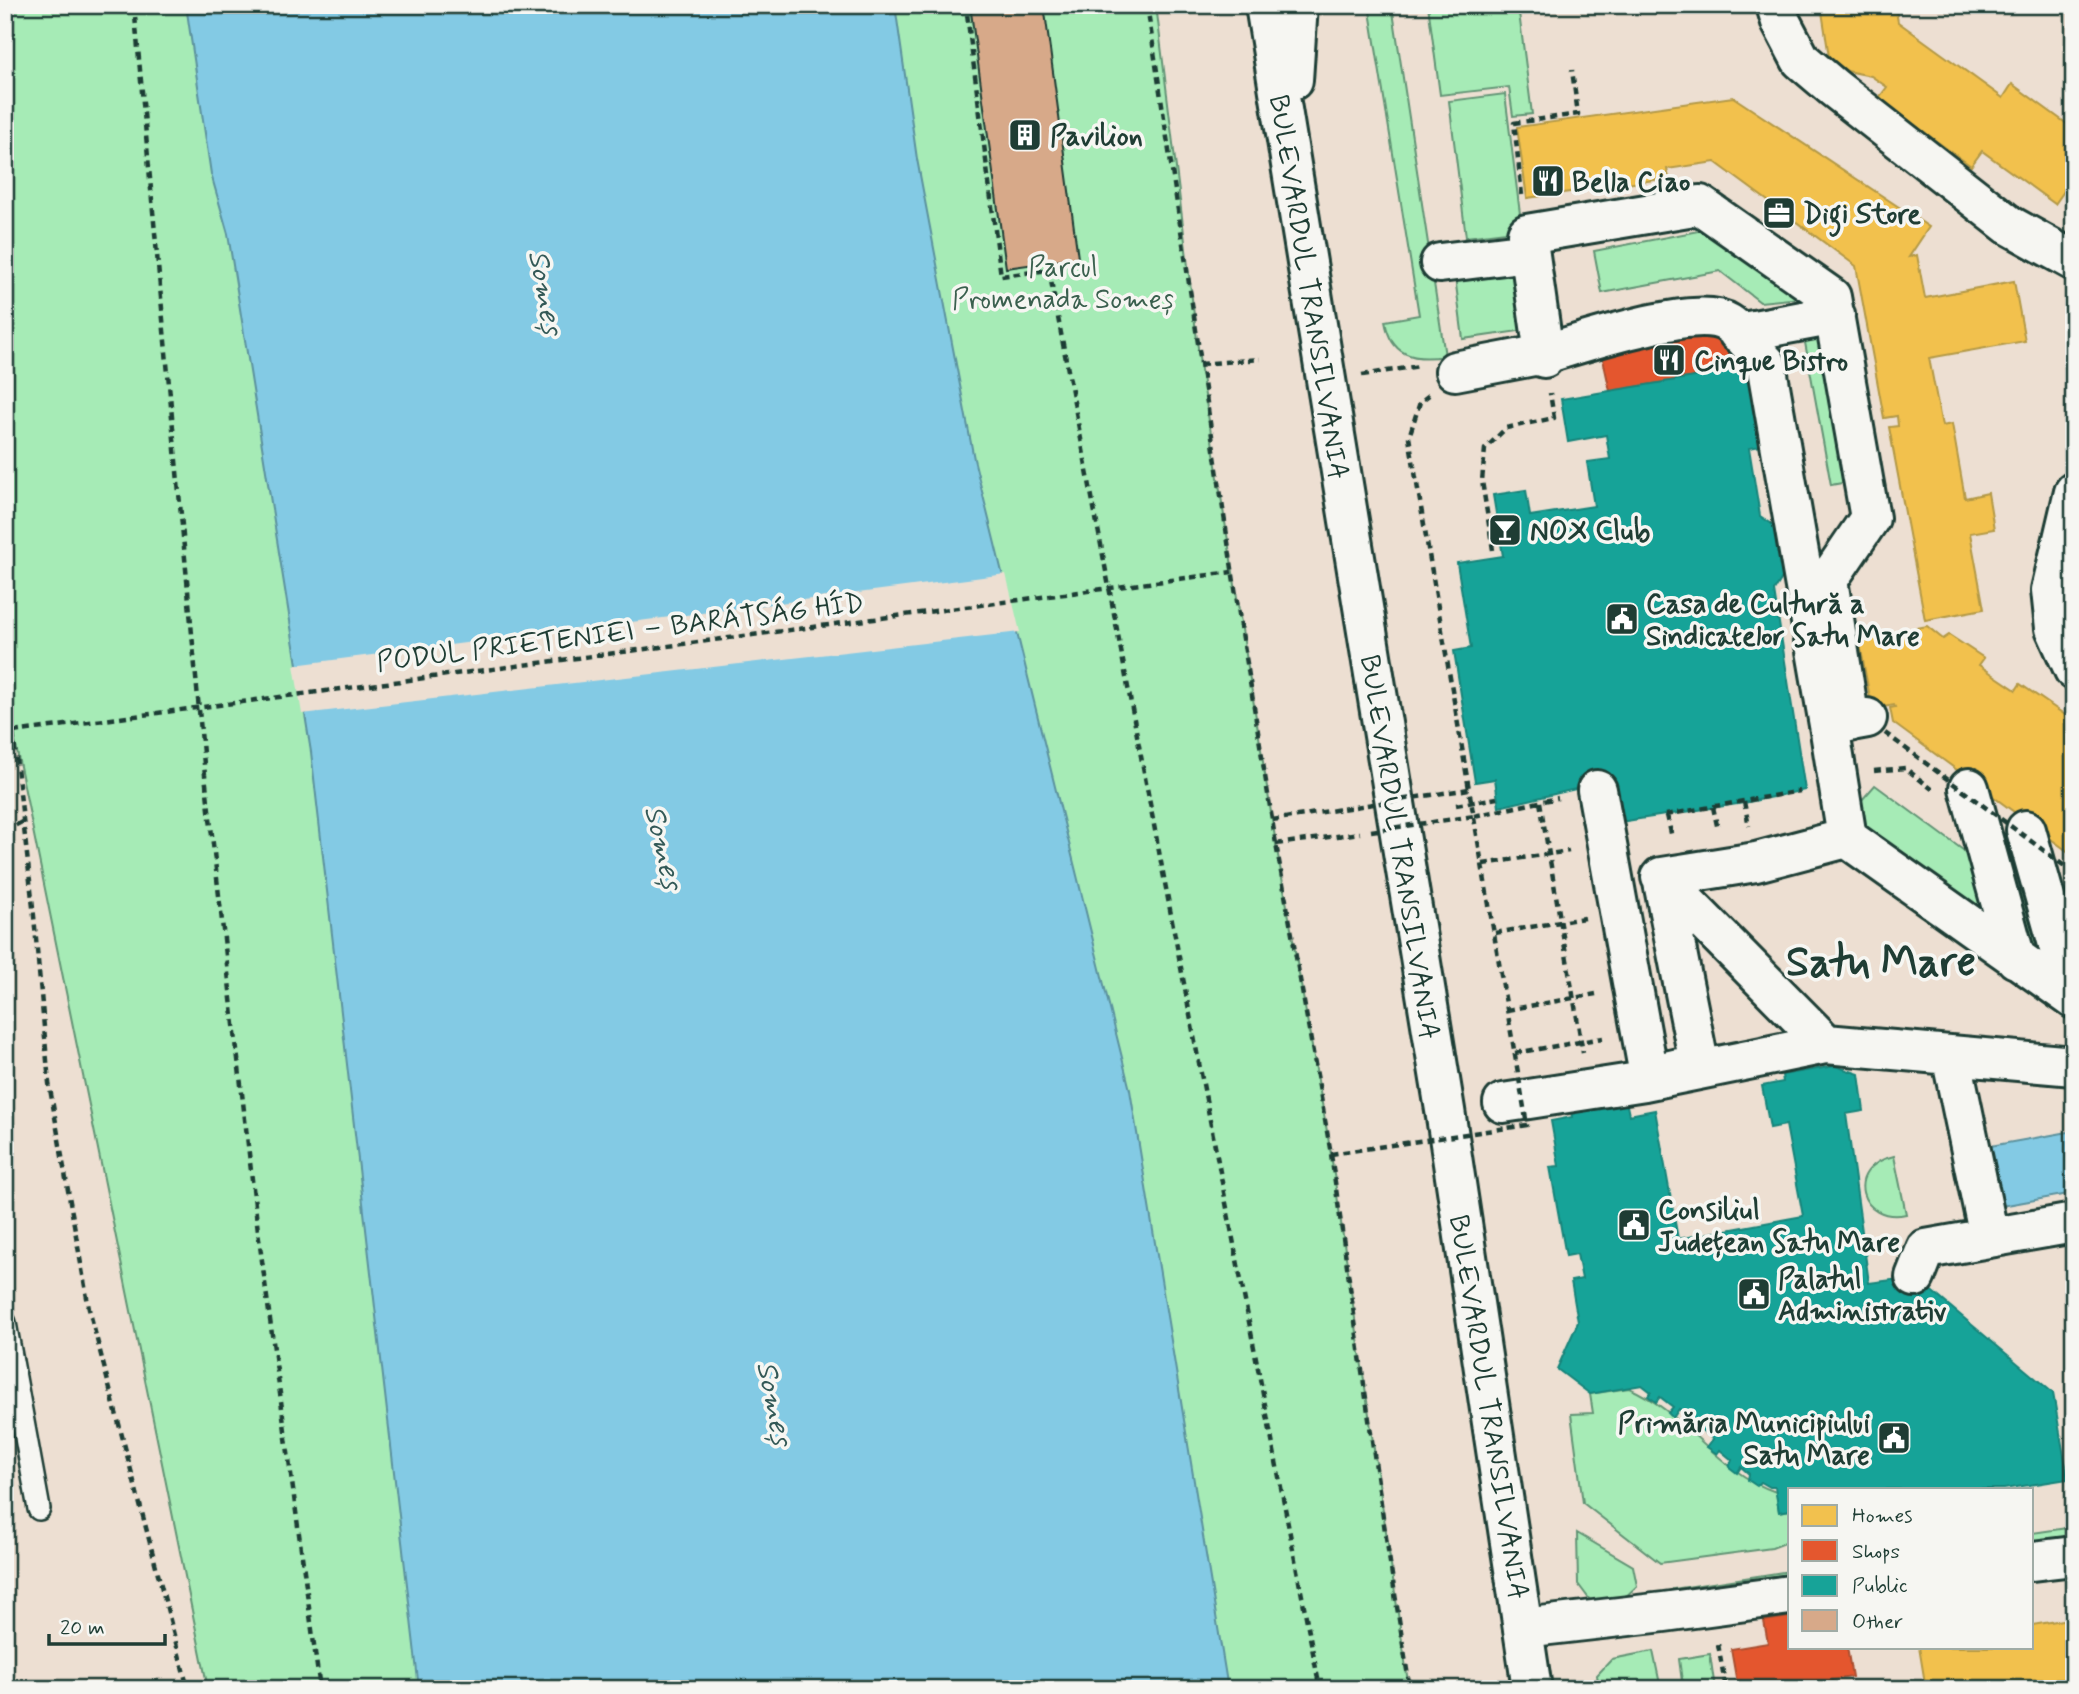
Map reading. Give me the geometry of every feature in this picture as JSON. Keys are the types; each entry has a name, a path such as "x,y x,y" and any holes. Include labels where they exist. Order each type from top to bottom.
{"street":[{"name":"BULEVARDUL TRANSILVANIA","path":"1265,5 1443,1097 1532,1689"},
{"path":"1288,152 1298,5"},
{"path":"1776,5 1781,22 1801,60 2009,225 2074,261"},
{"path":"1440,263 1700,205 1831,297 1870,518 1828,580 1858,725 1847,838"},
{"path":"1528,243 1544,356"},
{"path":"1738,333 1835,316"},
{"path":"1447,379 1544,356 1645,325 1693,317 1727,322 1766,363 1858,725"},
{"path":"2074,492 2051,590 2055,628 2074,670"},
{"path":"1969,788 2015,959"},
{"path":"1597,790 1649,1075 1826,1044 2074,1066"},
{"path":"2026,830 2073,999"},
{"path":"1620,912 1665,891 1756,862 1847,838"},
{"path":"1847,838 2073,999"},
{"path":"1608,845 1665,891 1826,1044"},
{"path":"1665,891 1699,1066"},
{"path":"1634,987 1682,979"},
{"path":"1642,1031 1691,1023"},
{"path":"1951,1055 1989,1237"},
{"path":"1503,1103 1645,1082 1699,1066"},
{"path":"1915,1277 1926,1249 2074,1223"},
{"path":"2034,1561 2074,1556"},
{"path":"1523,1628 1788,1595"}],"lane":[{"path":"5,1323 39,1509"}],"path":[{"path":"134,5 205,775 258,1231 320,1689"},
{"path":"969,5 966,6 1001,276 1049,270 1320,1689"},
{"path":"1147,5 1232,572 1276,844 1331,1154 1410,1689"},
{"path":"1528,243 1514,123 1578,114 1572,70"},
{"path":"1493,550 1482,481 1485,449 1506,428 1555,418 1544,356"},
{"path":"1200,364 1260,359"},
{"path":"1331,1154 1527,1125 1409,437 1420,402 1447,379"},
{"name":"PODUL PRIETENIEI – BARÁTSÁG HÍD","path":"5,731 1232,572"},
{"path":"5,626 13,732 34,916 49,1083 89,1309 188,1689"},
{"path":"1858,725 2074,873"},
{"path":"1272,820 1469,789"},
{"path":"1276,844 1474,816 1597,790"},
{"path":"1667,815 1794,792"},
{"path":"1456,805 1497,798"},
{"path":"1540,802 1584,1064"},
{"path":"5,831 22,822"},
{"path":"1483,864 1608,845"},
{"path":"1495,933 1620,912"},
{"path":"1507,1010 1634,987"},
{"path":"1515,1053 1642,1031"},
{"path":"1717,1636 1726,1689"}],"green space":[{"name":"Parcul Promenada Someș","path":"5,5 1156,5 1200,364 1276,844 1331,1154 1409,1689 208,1689 13,732 5,654"},
{"path":"1369,5 1392,5 1445,356 1423,358 1398,349 1392,342 1385,321 1419,315"},
{"path":"1428,5 1518,5 1532,114 1513,116 1509,87 1440,95"},
{"path":"1505,94 1522,230 1466,237 1449,101"},
{"path":"1719,227 1811,297 1760,302 1720,271 1602,293 1594,251"},
{"path":"1524,259 1533,329 1463,339 1454,269"},
{"path":"1826,333 1853,481 1831,485 1804,337"},
{"path":"1875,785 1982,864 2002,937 1868,843 1861,801"},
{"path":"2002,877 2039,905 2060,980 2022,954"},
{"path":"1894,1156 1906,1214 1890,1215 1877,1211 1868,1203 1863,1193 1867,1172 1878,1162"},
{"path":"1629,1388 1667,1412 1736,1471 1776,1492 1779,1512 1788,1510 1788,1542 1772,1548 1660,1563 1583,1503 1571,1414 1593,1413 1590,1394"},
{"path":"2074,1527 2074,1537 2034,1543 2034,1533"},
{"path":"1577,1533 1633,1566 1637,1586 1621,1601 1590,1600 1578,1584"},
{"path":"1788,1571 1788,1579 1674,1597 1673,1589"},
{"path":"1653,1651 1661,1689 1599,1689 1597,1675 1612,1659"},
{"path":"1710,1654 1715,1689 1683,1689 1679,1659"}],"water":[{"name":"Someș","path":"186,5 895,5 917,159 974,459 1130,1090 1228,1689 419,1689 311,752 228,234 211,174"},
{"path":"2074,1131 2074,1193 1990,1208 1979,1148"}],"pier":[{"path":"1006,574 1020,632 302,714 294,665"}],"building: Homes":[{"path":"1821,5 1895,5 1898,22 2003,98 2012,84 2074,129 2074,177 2055,204 1982,151 1971,166 1878,99 1887,87 1871,76 1847,71 1829,57"},
{"path":"1733,97 1929,227 1909,257 1917,255 1925,298 2014,281 2025,341 1929,358 1942,426 1952,424 1965,498 1988,493 1994,529 1970,533 1984,609 1925,620 1889,427 1898,426 1897,416 1884,418 1856,266 1715,162 1667,169 1669,178 1527,198 1517,127"},
{"path":"1927,626 1943,639 1949,635 1984,658 1979,665 2016,690 2020,684 2074,721 2074,856 1893,723 1890,708 1895,707 1894,705 1872,709 1859,639"},
{"path":"2074,1618 2074,1689 1926,1689 1919,1648 2034,1648 2034,1625"}],"building: Shops":[{"name":"Cinque Bistro","path":"1729,328 1738,370 1610,391 1601,350"},
{"path":"1788,1617 1788,1648 1847,1648 1852,1677 1833,1680 1835,1689 1738,1689 1731,1649 1768,1643 1764,1621"}],"building: Public":[{"name":"Casa de Cultură a Sindicatelor Satu Mare","path":"1761,366 1773,444 1749,448 1760,516 1790,536 1793,560 1774,591 1805,790 1744,803 1606,824 1597,784 1499,807 1495,779 1475,782 1454,651 1471,648 1457,563 1503,556 1493,495 1526,490 1530,516 1594,506 1587,462 1610,459 1606,435 1568,442 1561,399"},
{"name":"Palatul Administrativ","path":"1835,1066 1859,1074 1864,1111 1846,1114 1869,1283 1915,1277 2053,1393 2068,1479 2010,1488 1788,1488 1788,1510 1779,1512 1775,1487 1761,1482 1757,1486 1748,1480 1749,1474 1741,1467 1737,1473 1729,1467 1732,1460 1720,1450 1717,1454 1707,1447 1713,1439 1700,1429 1696,1435 1694,1433 1700,1425 1679,1409 1673,1418 1668,1413 1673,1407 1660,1397 1656,1402 1648,1396 1651,1392 1642,1385 1590,1394 1557,1369 1578,1322 1571,1281 1582,1279 1577,1254 1566,1256 1550,1167 1559,1166 1551,1121 1572,1117 1570,1106 1625,1096 1629,1115 1655,1110 1678,1239 1803,1216 1786,1125 1770,1128 1762,1086 1783,1082 1782,1075"}],"building: Other":[{"name":"Pavilion","path":"1044,5 1078,258 1006,268 971,12"}],"place":[{"name":"Pavilion","path":"1025,135"},
{"name":"Bella Ciao","path":"1548,181"},
{"name":"Digi Store","path":"1779,213"},
{"name":"Cinque Bistro","path":"1669,360"},
{"name":"NOX Club","path":"1505,530"},
{"name":"Casa de Cultură a Sindicatelor Satu Mare","path":"1622,619"},
{"name":"Consiliul Județean Satu Mare","path":"1634,1225"},
{"name":"Palatul Administrativ","path":"1754,1294"},
{"name":"Primăria Municipiului Satu Mare","path":"1894,1438"}],"district":[{"name":"Satu Mare","path":"1881,960"}]}
